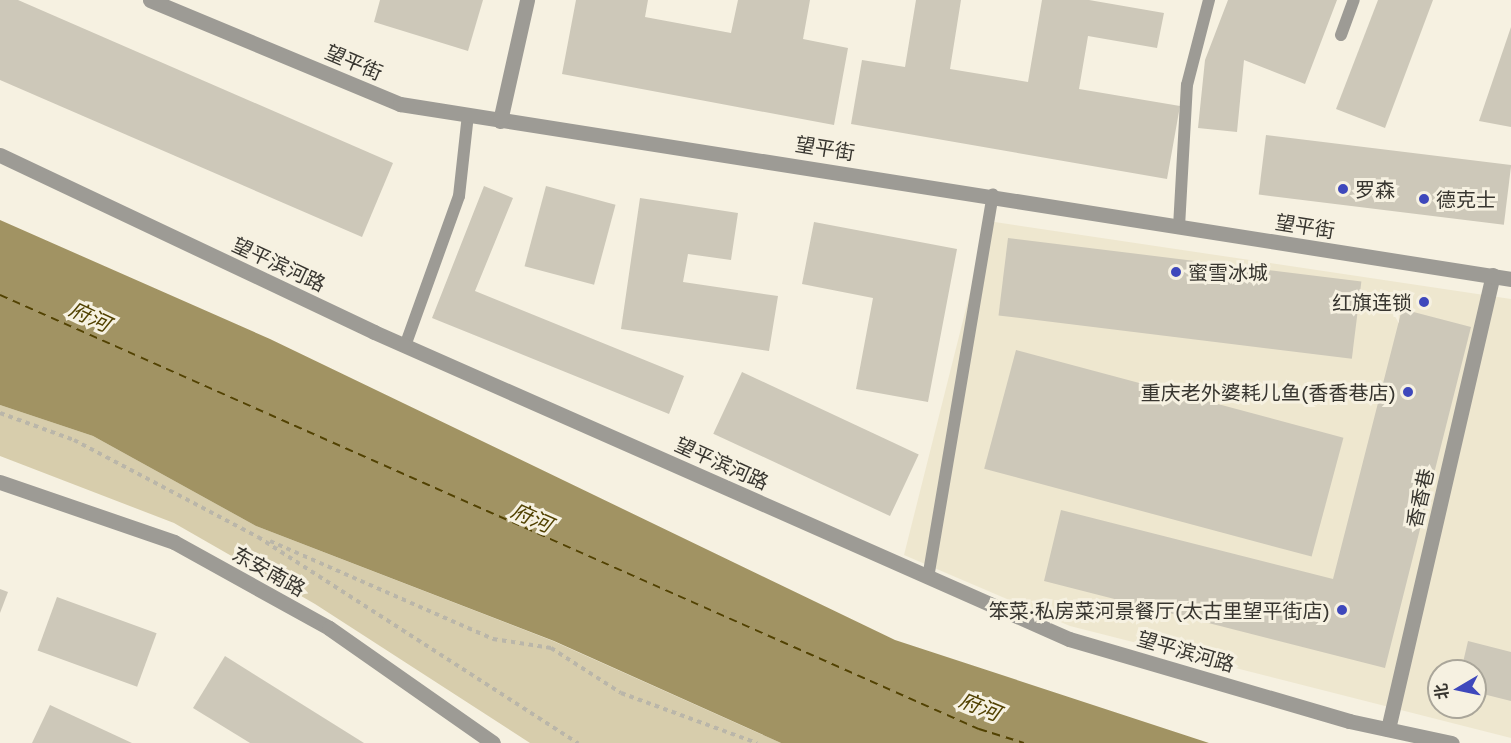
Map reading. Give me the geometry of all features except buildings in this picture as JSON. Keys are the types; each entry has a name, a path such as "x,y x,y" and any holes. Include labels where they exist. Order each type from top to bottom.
{"street":[{"name":"望平街","path":"150,0 400,104 993,195 1179,227 1511,279"},
{"path":"500,121 527,0"},
{"name":"望平滨河路","path":"0,155 405,346 1069,639 1388,729 1452,743"},
{"name":"香香巷","path":"1388,729 1493,276"},
{"name":"东安南路","path":"0,482 174,542 329,628 493,743"}],"lane":[{"path":"1179,227 1187,85 1209,0"},
{"path":"1341,35 1354,0"},
{"path":"405,346 459,196 468,115"},
{"path":"928,578 993,195"}],"path":[{"path":"0,413 74,440 258,537 494,639 550,648 621,693 757,743"},
{"path":"258,537 578,743"}],"shaded area":[{"path":"988,221 1511,299 1511,738 1436,719 1487,719 1487,659 1427,659 1427,717 1070,626 904,555"},
{"path":"0,405 93,436 256,526 553,641 781,743 530,743 315,604 174,523 0,456"}],"water":[{"name":"府河","path":"0,220 270,339 895,640 1209,743 781,743 554,641 256,526 93,436 0,405"}],"ferry route":[{"path":"0,295 979,729 1024,743"}],"place":[{"name":"罗森","path":"1343,189"},
{"name":"德克士","path":"1424,199"},
{"name":"蜜雪冰城","path":"1176,272"},
{"name":"红旗连锁","path":"1424,302"},
{"name":"重庆老外婆耗儿鱼(香香巷店)","path":"1408,392"},
{"name":"笨菜·私房菜河景餐厅(太古里望平街店)","path":"1342,610"}]}
